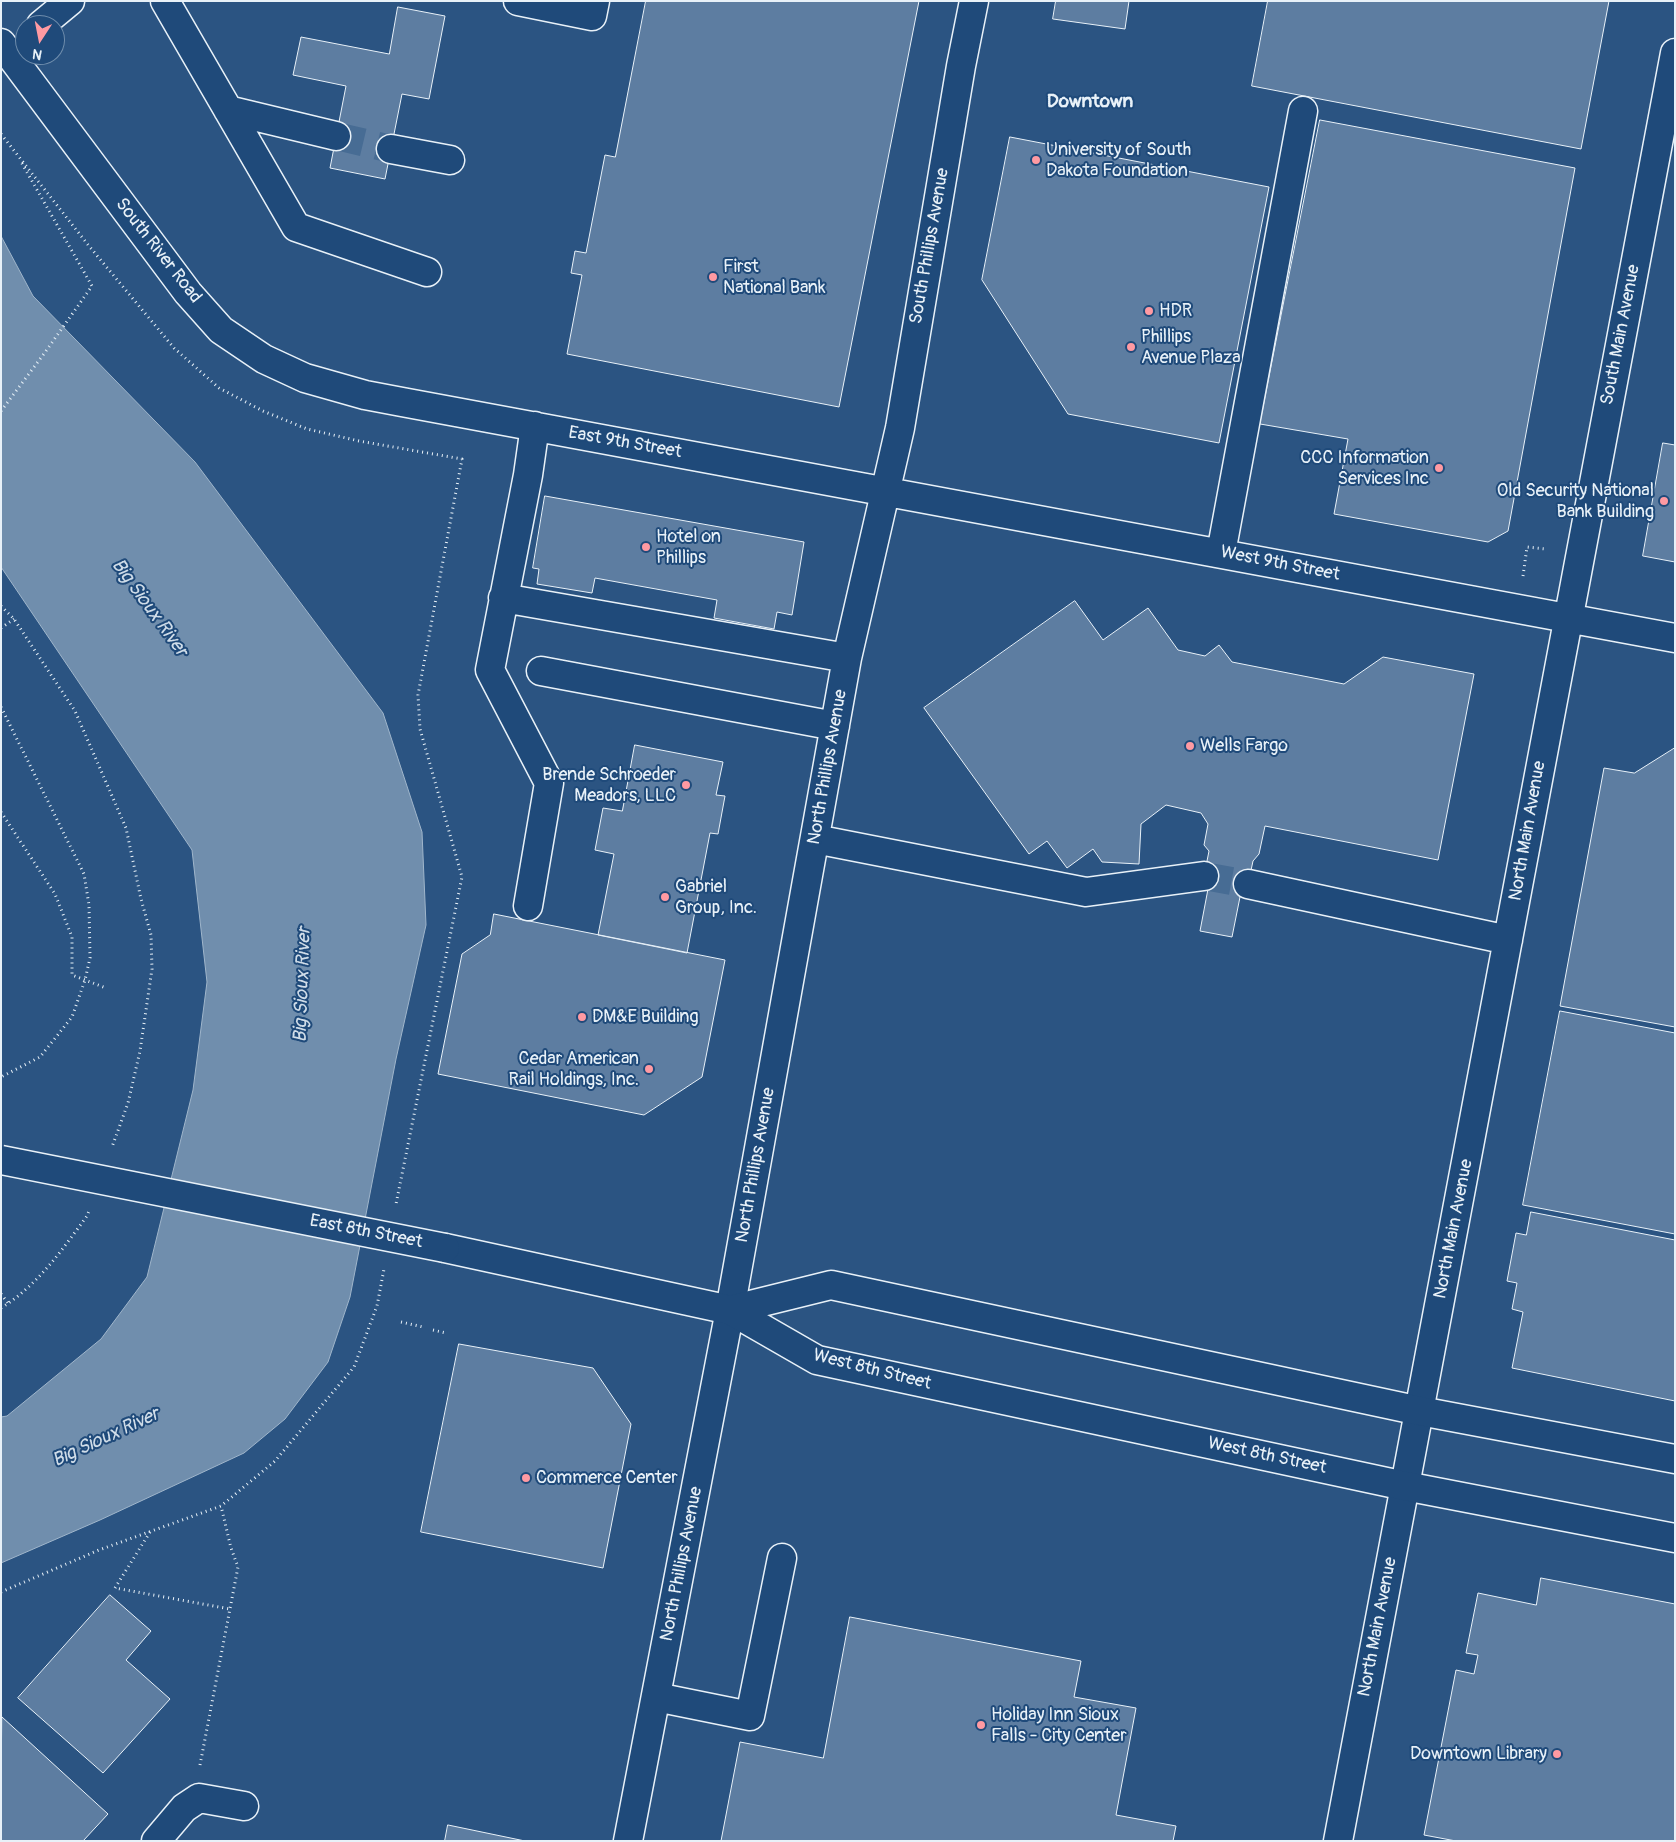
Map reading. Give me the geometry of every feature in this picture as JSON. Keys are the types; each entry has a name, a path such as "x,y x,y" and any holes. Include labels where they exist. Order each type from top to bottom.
{"street":[{"path":"53,15 70,1"},
{"path":"165,1 296,227 427,272"},
{"path":"518,1 592,16 595,1"},
{"name":"South Phillips Avenue","path":"885,490 900,428 961,66 974,1"},
{"name":"South River Road","path":"11,45 188,293 221,330 264,359 305,378 365,395"},
{"name":"South Main Avenue","path":"1568,617 1672,85 1675,53"},
{"path":"228,110 336,136"},
{"path":"1221,553 1303,111"},
{"path":"391,149 450,160"},
{"name":"East 9th Street","path":"365,395 885,490"},
{"path":"528,906 549,783 490,670 528,475 535,426"},
{"name":"West 9th Street","path":"885,490 1675,638"},
{"name":"North Phillips Avenue","path":"628,1841 730,1310 847,658 885,490"},
{"path":"503,598 847,658"},
{"name":"North Main Avenue","path":"1338,1841 1568,617"},
{"path":"541,671 836,726"},
{"path":"815,839 1086,892 1204,876"},
{"path":"1248,884 1508,940"},
{"name":"East 8th Street","path":"1,1160 445,1248 730,1310"},
{"path":"730,1310 831,1285 1420,1411 1675,1459"},
{"name":"West 8th Street","path":"730,1310 817,1360 1405,1486 1675,1538"},
{"path":"656,1697 750,1716 782,1558"},
{"path":"156,1841 184,1808 199,1798 244,1806"}],"path":[{"path":"1,134 89,246 174,348 219,388 263,411 308,429 359,441 462,459 418,695 420,729 462,877 394,1212"},
{"path":"1,411 92,286 13,149"},
{"path":"1522,581 1527,547 1547,549"},
{"path":"1,606 14,619 75,711 126,828 141,899 151,935 152,969 140,1051 128,1103 109,1155"},
{"path":"1,628 14,619"},
{"path":"1,707 84,874 89,905 90,958 85,980 72,1017 40,1057 1,1077"},
{"path":"1,812 55,894 72,937 72,975 106,988"},
{"path":"1,1308 22,1294 52,1263 87,1216 90,1208"},
{"path":"1,1592 99,1550 221,1506 275,1461 354,1366 377,1306 384,1268"},
{"path":"1,1294 9,1303"},
{"path":"401,1322 423,1328"},
{"path":"434,1330 446,1333"},
{"path":"192,1802 238,1567 231,1548 221,1506"},
{"path":"150,1531 114,1588 230,1609"}],"water":[{"name":"Big Sioux River","path":"1,236 33,296 195,462 383,713 422,832 426,925 396,1059 350,1297 328,1362 285,1419 244,1453 100,1520 1,1563 1,1417 7,1416 101,1339 147,1277 193,1090 207,982 192,850 1,567"}],"building":[{"path":"646,1 919,1 839,407 567,354 582,275 571,273 575,251 586,253 605,155 615,157"},
{"path":"1056,1 1129,1 1125,29 1053,19"},
{"path":"1268,1 1609,1 1581,149 1252,86"},
{"path":"398,7 445,16 429,99 402,94 385,179 330,168 346,86 293,75 301,37 389,54"},
{"path":"1320,120 1575,168 1508,531 1488,542 1334,514 1348,439 1260,424"},
{"name":"Phillips Avenue Plaza","path":"1010,137 1269,187 1219,443 1068,414 982,280"},
{"name":"Old Security National Bank Building","path":"1663,443 1675,445 1675,562 1643,556"},
{"path":"545,496 804,542 792,615 777,612 774,629 714,618 717,600 595,578 592,593 537,584 539,569 533,568"},
{"path":"1075,601 1103,640 1148,608 1178,650 1205,656 1219,645 1232,662 1344,684 1383,657 1474,674 1438,860 1265,826 1259,854 1253,861 1247,889 1240,897 1232,937 1200,931 1208,889 1203,881 1209,851 1204,845 1208,824 1201,813 1166,805 1141,824 1139,864 1102,862 1093,849 1067,868 1047,841 1029,854 924,708"},
{"path":"635,745 723,762 716,795 725,796 718,834 710,833 687,953 598,935 614,854 595,850 603,808 622,811"},
{"path":"1675,748 1675,1027 1560,1006 1604,768 1634,773"},
{"name":"DM&E Building","path":"494,914 725,960 702,1077 644,1115 438,1074 462,954 490,935"},
{"path":"1560,1011 1675,1033 1675,1234 1523,1205"},
{"path":"1531,1212 1675,1240 1675,1401 1512,1368 1523,1312 1512,1309 1517,1283 1507,1281 1516,1233 1526,1235"},
{"name":"Commerce Center","path":"459,1344 593,1368 631,1424 603,1568 421,1532"},
{"name":"Downtown Library","path":"1541,1578 1675,1604 1675,1841 1456,1841 1424,1835 1456,1670 1474,1674 1478,1655 1466,1653 1478,1593 1536,1605"},
{"path":"110,1595 151,1631 126,1660 170,1699 103,1773 18,1698"},
{"name":"Holiday Inn Sioux Falls - City Center","path":"850,1617 1081,1661 1074,1697 1136,1708 1116,1815 1176,1826 1173,1841 721,1841 740,1742 823,1758"},
{"path":"2,1717 108,1814 83,1841 1,1841"},
{"path":"448,1825 525,1841 445,1841"}],"tunnel":[{"path":"336,136 391,149"},
{"path":"1204,876 1248,884"}],"place":[{"name":"University of South Dakota Foundation","path":"1036,160"},
{"name":"First National Bank","path":"713,277"},
{"name":"HDR","path":"1149,311"},
{"name":"Phillips Avenue Plaza","path":"1131,347"},
{"name":"CCC Information Services Inc","path":"1439,468"},
{"name":"Old Security National Bank Building","path":"1664,501"},
{"name":"Hotel on Phillips","path":"646,547"},
{"name":"Wells Fargo","path":"1190,746"},
{"name":"Brende Schroeder Meadors, LLC","path":"686,785"},
{"name":"Gabriel Group, Inc.","path":"665,897"},
{"name":"DM&E Building","path":"582,1017"},
{"name":"Cedar American Rail Holdings, Inc.","path":"649,1069"},
{"name":"Commerce Center","path":"526,1478"},
{"name":"Holiday Inn Sioux Falls - City Center","path":"981,1725"},
{"name":"Downtown Library","path":"1557,1754"}],"district":[{"name":"Downtown","path":"1090,102"}]}
